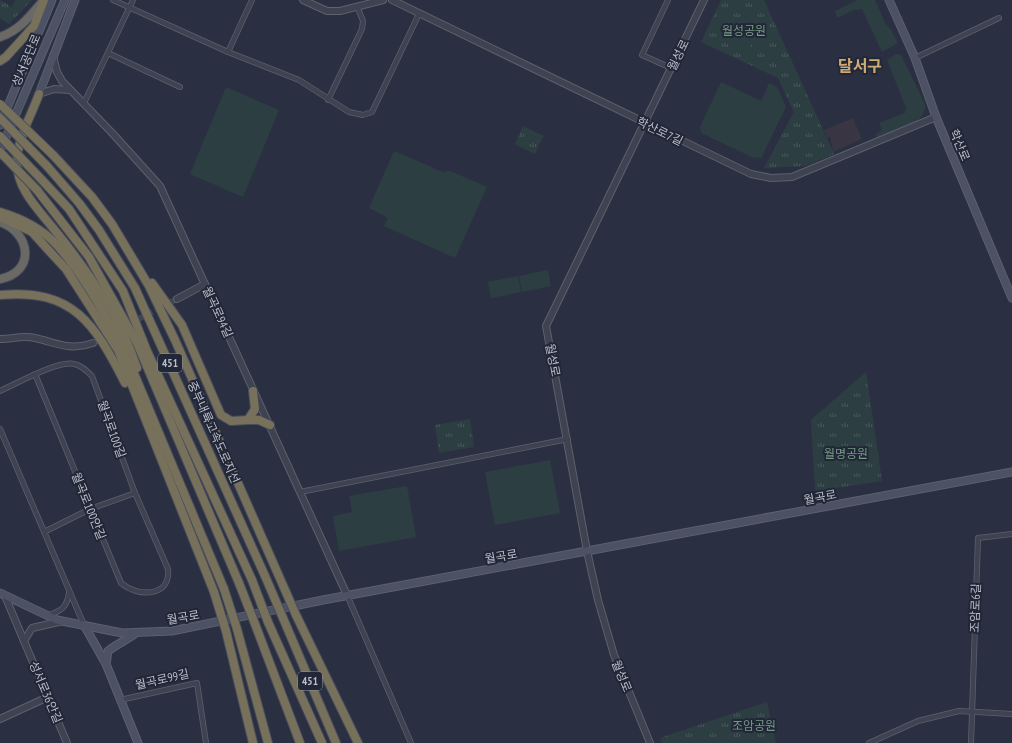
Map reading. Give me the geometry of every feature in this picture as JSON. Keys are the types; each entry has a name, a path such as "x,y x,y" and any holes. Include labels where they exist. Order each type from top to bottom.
{"highway":[{"path":"0,37 12,33 29,18 44,0"},
{"path":"0,61 6,57 34,26 44,0"},
{"path":"39,94 22,134 17,163 18,173 32,204 53,228 103,297 130,346 156,426"},
{"path":"0,104 53,155 92,197 112,224 182,325 221,415 231,421 259,420 270,425"},
{"name":"중부내륙고속도로지선","path":"0,118 47,166 79,203 99,230 135,288 265,576 336,743"},
{"name":"451","path":"0,136 69,209 123,291 147,351 252,580 268,622 322,743"},
{"path":"0,151 37,190 89,257 136,343 239,583 300,743"},
{"path":"0,212 32,225 55,243 96,301 123,347 224,589 237,629 268,743"},
{"path":"0,217 32,232 66,269 118,350 142,415 214,592 226,631 254,743"},
{"path":"0,222 7,224 21,236 25,254 24,261 19,269 7,278 0,279"},
{"path":"112,224 149,286 172,333 296,616 358,743"},
{"path":"0,295 30,294 48,298 77,312 95,330 106,346 142,415"},
{"path":"248,420 255,409 253,391"}],"main road":[{"name":"성서공단로","path":"0,125 52,0"},
{"name":"성서공단로","path":"0,151 64,0"},
{"path":"39,94 53,54 75,0"},
{"name":"학산로","path":"889,0 915,58 936,117 1012,298"},
{"name":"월곡로","path":"3,594 47,615 64,621 122,633 172,631 347,595 1012,472"},
{"path":"84,625 106,664 138,743"},
{"path":"106,664 108,651 115,645 126,641 136,633"}],"street":[{"path":"113,0 228,52 299,80 328,100 349,112 363,115 372,112 419,14"},
{"path":"84,103 133,0"},
{"path":"228,52 252,0"},
{"path":"303,0 327,11 340,10 383,0"},
{"name":"학산로7길","path":"392,0 644,124 751,174 770,178 792,177 936,117"},
{"path":"668,0 642,55 671,68"},
{"name":"월성로","path":"650,743 614,654 598,600 587,551 568,439 546,326 704,0"},
{"path":"328,100 362,29 363,21 357,6"},
{"path":"915,58 999,18"},
{"path":"108,53 180,87"},
{"name":"월곡로94길","path":"53,54 57,72 62,81 160,186 347,595"},
{"path":"39,94 54,90 70,90"},
{"path":"177,299 205,284"},
{"path":"0,339 34,337 58,345 71,347 93,343"},
{"name":"월곡로100길","path":"0,391 35,374 66,363 75,364 92,376 135,493 166,564 169,578"},
{"name":"월곡로100안길","path":"35,374 120,583 128,589 139,593 149,593 166,585 169,578"},
{"path":"0,429 84,625"},
{"path":"300,492 568,439"},
{"path":"44,532 90,509 135,493"},
{"name":"조암로6길","path":"971,743 978,538 1012,534"},
{"path":"47,615 60,612 68,603 70,592"},
{"name":"성서로36안길","path":"3,594 67,743"},
{"path":"347,595 411,743"},
{"path":"24,641 32,628 64,621"},
{"name":"월곡로99길","path":"120,700 197,683 206,743"},
{"path":"0,719 48,697"},
{"path":"869,743 918,721 959,711 1012,714"}],"shaded area":[{"path":"853,118 862,139 833,152 830,137 827,138 824,130"}],"green space":[{"path":"0,0 12,7 15,0 32,0 9,24 0,18"},
{"name":"월성공원","path":"721,0 764,0 834,154 805,166 764,168 794,112 778,78 701,42"},
{"path":"858,0 875,0 886,25 890,28 898,43 882,52 862,9 853,10 837,18 835,11"},
{"path":"743,15 762,24 747,53 728,43"},
{"path":"896,54 901,55 925,104 924,111 921,118 915,123 877,140 876,134 882,130 879,123 905,113 906,108 887,60"},
{"path":"721,82 761,101 769,83 777,87 786,107 761,158 752,157 701,133 700,127"},
{"path":"226,87 279,110 243,197 190,174"},
{"path":"523,126 543,136 535,154 515,144"},
{"path":"394,151 443,172 450,171 487,187 455,258 384,226 388,218 369,208"},
{"path":"548,270 551,286 522,292 519,276"},
{"path":"518,276 521,292 491,298 488,282"},
{"name":"월명공원","path":"866,372 882,481 815,491 811,420"},
{"path":"470,419 474,447 439,453 435,425"},
{"path":"550,460 560,513 495,525 485,472"},
{"path":"407,486 416,537 339,551 333,516 352,512 349,496"},
{"name":"조암공원","path":"767,702 776,743 662,743 660,738"}],"tunnel":[{"path":"123,327 177,299"}],"district":[{"name":"달서구","path":"860,66"}]}
